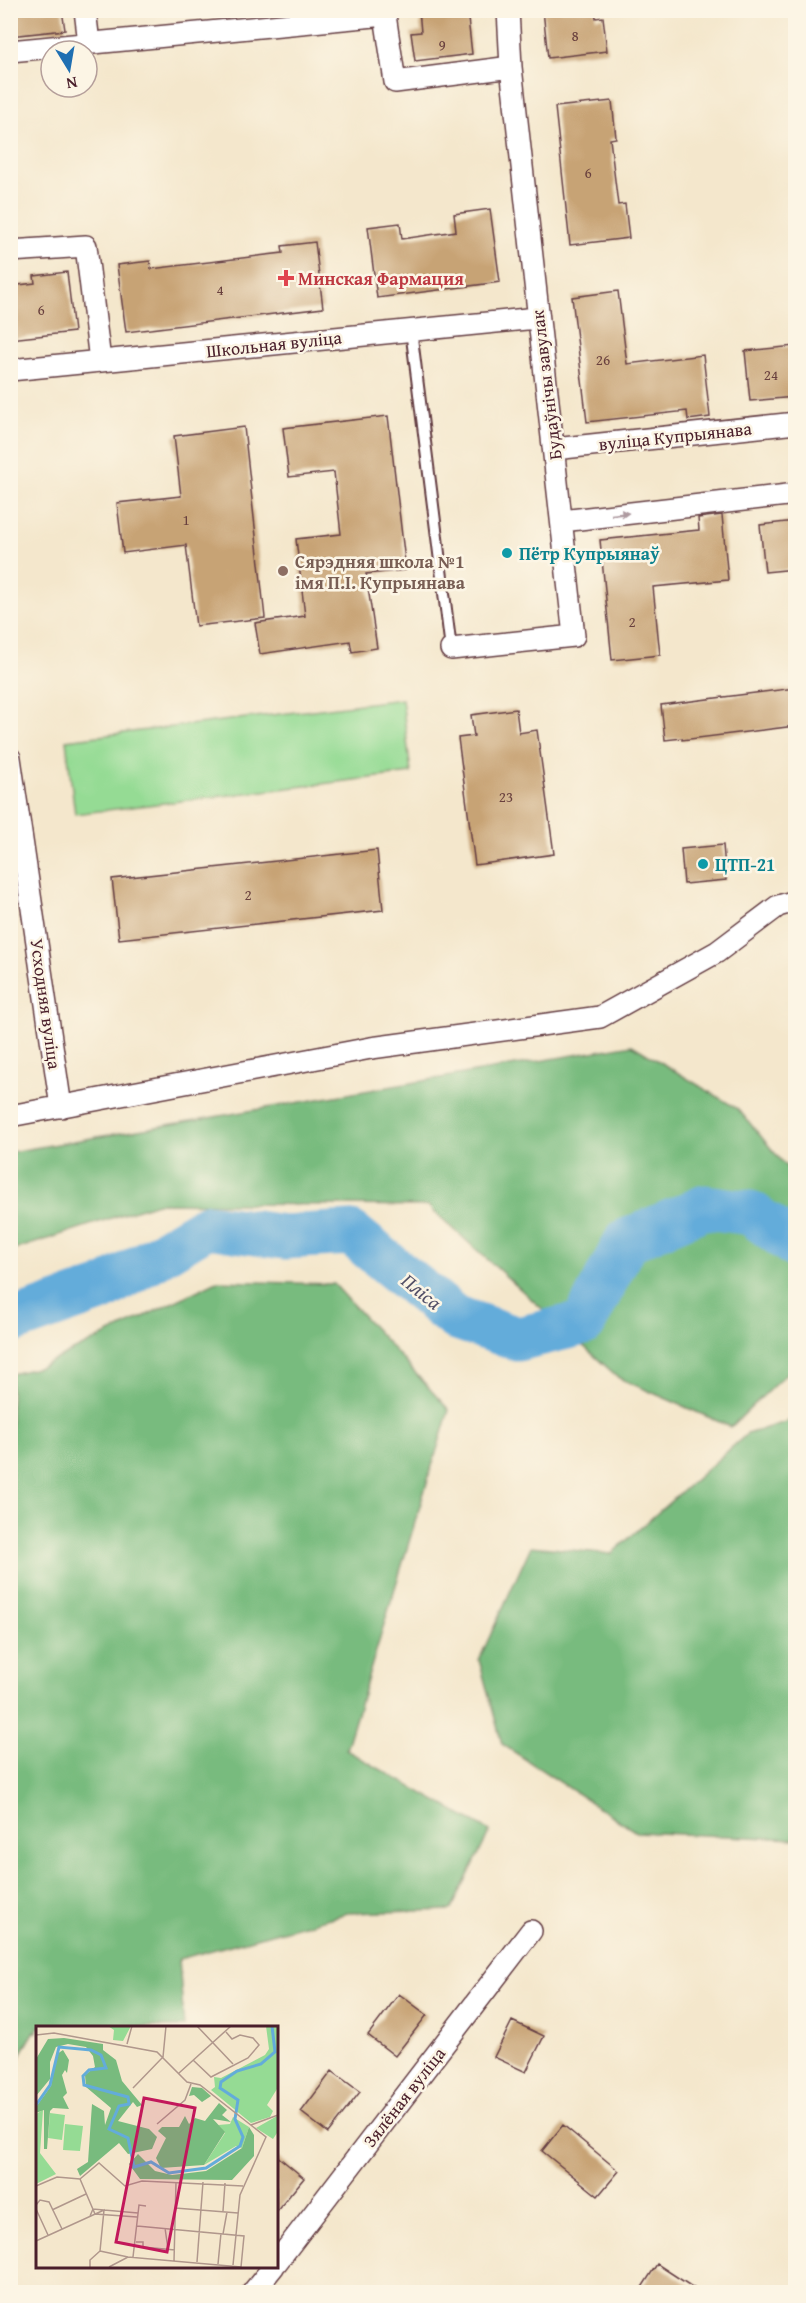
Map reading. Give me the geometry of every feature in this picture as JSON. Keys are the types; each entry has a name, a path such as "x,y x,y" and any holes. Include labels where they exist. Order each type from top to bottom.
{"street":[{"path":"85,10 89,39"},
{"name":"Будаўнічы завулак","path":"452,649 574,636 537,318 511,67 508,10"},
{"path":"99,42 385,15 395,82 511,67"},
{"path":"10,51 39,48"},
{"path":"10,251 86,246 100,361"},
{"name":"Школьная вуліца","path":"10,370 537,318"},
{"name":"вуліца Купрыянава","path":"554,449 795,423"},
{"path":"562,521 795,495"},
{"name":"Усходняя вуліца","path":"10,758 61,1107"},
{"path":"10,1116 371,1048 600,1017 717,952 778,906 795,901"},
{"name":"Зялёная вуліца","path":"278,2260 531,1930"},
{"name":"Зялёная вуліца","path":"253,2292 273,2267"}],"lane":[{"path":"411,330 452,649"}],"green space":[{"path":"402,699 411,773 75,814 66,740"},
{"path":"632,1045 738,1109 795,1177 795,1365 731,1427 619,1378 428,1206 157,1203 11,1251 11,1152"},
{"path":"217,1281 334,1284 449,1410 346,1750 490,1831 451,1910 348,1913 179,1959 184,2026 36,2026 36,2032 11,2070 11,1374 40,1367"},
{"path":"795,1419 795,1839 636,1832 502,1744 479,1660 531,1546 611,1554 747,1434"}],"building":[{"path":"10,10 62,10 65,30 10,36"},
{"path":"419,10 467,10 472,54 415,61 411,33 421,32"},
{"path":"543,10 595,10 596,18 603,17 607,51 548,58"},
{"path":"612,101 616,138 610,139 618,205 625,204 629,238 570,245 555,107"},
{"path":"490,209 500,282 377,298 368,227 400,223 402,239 456,231 454,214"},
{"path":"315,242 323,308 126,332 117,265 150,261 151,269 283,253 282,246"},
{"path":"67,272 74,332 10,339 10,286 35,283 34,276"},
{"path":"618,291 627,364 703,355 710,417 688,420 687,411 587,422 572,297"},
{"path":"795,346 795,397 750,401 745,351"},
{"path":"388,416 406,570 366,574 377,648 352,652 350,641 260,654 255,623 305,616 296,539 341,534 334,472 289,477 283,428"},
{"path":"244,427 265,618 196,626 186,545 123,553 117,503 181,496 174,436"},
{"path":"722,515 728,580 653,587 660,655 612,660 600,540 699,530 698,518"},
{"path":"795,521 795,569 765,572 760,525"},
{"path":"795,688 795,726 682,740 682,738 665,740 661,705"},
{"path":"516,709 519,733 537,730 554,854 475,865 458,738 474,736 471,715"},
{"name":"ЦТП-21","path":"723,845 726,880 684,884 681,849"},
{"path":"377,850 383,910 119,939 112,879"},
{"path":"399,1994 427,2015 395,2056 368,2035"},
{"path":"512,2021 544,2036 526,2072 494,2057"},
{"path":"332,2071 360,2092 328,2133 301,2112"},
{"path":"563,2125 619,2171 598,2196 542,2151"},
{"path":"278,2157 304,2178 278,2210"},
{"path":"657,2264 700,2292 639,2292"}],"waterway":[{"name":"Пліса","path":"10,1322 103,1289 207,1226 284,1237 351,1233 454,1317 518,1339 584,1323 626,1241 705,1207 751,1213 796,1246"}],"place":[{"name":"Минская Фармация","path":"286,278"},
{"name":"Пётр Купрыянаў","path":"507,553"},
{"name":"Сярэдняя школа №1 імя П.І. Купрыянава","path":"283,571"},
{"name":"ЦТП-21","path":"703,864"}]}
